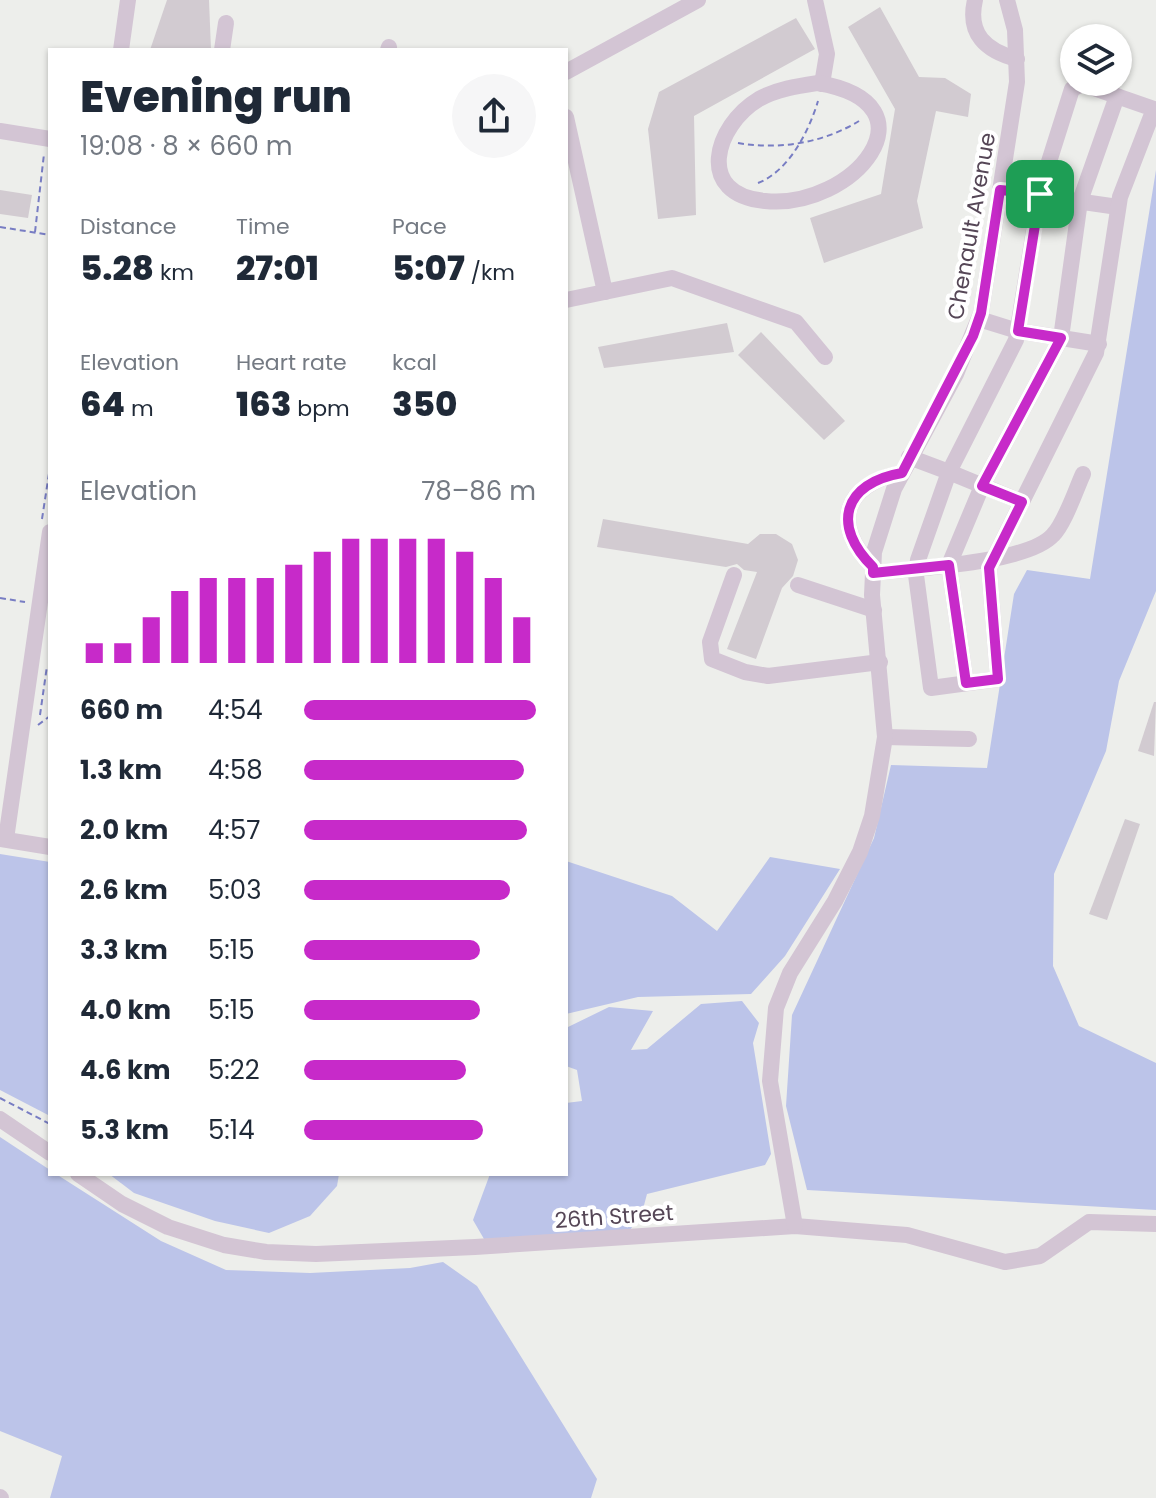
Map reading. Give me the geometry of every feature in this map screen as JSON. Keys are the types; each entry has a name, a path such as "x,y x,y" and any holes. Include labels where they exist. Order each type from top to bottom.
{"street":[{"path":"121,48 128,0"},
{"path":"568,71 698,0"},
{"path":"815,0 827,54 822,84"},
{"path":"975,0 971,15 974,31 984,44 998,54 1017,59"},
{"name":"Chenault Avenue","path":"795,1226 770,1081 776,1008 790,973 835,901 860,852 872,816 885,737 874,610 874,552 909,457 956,374 979,319 1017,59 1015,30 1007,0"},
{"path":"222,48 226,23"},
{"path":"822,84 854,92 874,112 878,130 869,158 836,187 810,198 782,203 759,201 735,191 719,170 717,157 722,137 746,109 760,99 794,87 822,84"},
{"path":"966,683 949,565 982,486 1061,338 1080,201 1117,96 1154,109 1118,207 1099,344 989,568 998,679 931,688 917,568 949,472 1018,331 1040,194 1070,96"},
{"path":"568,126 605,292"},
{"path":"0,131 48,144"},
{"path":"1000,190 1118,207"},
{"path":"568,300 672,278 796,322 825,357"},
{"path":"979,319 1018,331 1099,344"},
{"path":"909,457 1022,502"},
{"path":"902,473 880,477 862,489 852,501 846,520 851,541 873,570 993,561 1053,536 1083,474"},
{"path":"48,545 3,839 48,847"},
{"path":"734,575 710,642 712,659 745,672 768,676 880,662"},
{"path":"798,585 874,610"},
{"path":"885,737 969,739"},
{"path":"0,1119 48,1152"},
{"name":"26th Street","path":"81,1176 122,1204 168,1227 224,1245 266,1252 316,1254 443,1248 795,1226 907,1235 1005,1262 1040,1256 1089,1222 1156,1224"}],"path":[{"path":"735,191 771,178 799,143 815,110 822,84"},
{"path":"722,137 751,145 799,143 839,132 874,112"},
{"path":"35,232 48,144"},
{"path":"0,227 48,235"},
{"path":"0,598 30,603"},
{"path":"43,701 48,705"},
{"path":"34,727 48,717"},
{"path":"0,1098 48,1123"}],"shaded area":[{"path":"1156,170 1156,591 1119,681 1106,751 1054,874 1053,966 1079,1026 1156,1063 1156,1210 807,1190 786,1106 792,1015 874,838 891,765 987,768 1014,594 1027,570 1090,579"},
{"path":"0,854 48,862 48,1115 0,1090"},
{"path":"770,857 840,869 785,956 751,994 638,997 568,1014 568,862 672,896 717,931"},
{"path":"742,1001 759,1023 753,1043 771,1154 765,1165 647,1194 643,1209 629,1232 484,1239 473,1220 489,1176 568,1176 568,1103 582,1101 577,1070 568,1067 568,1027 609,1007 653,1011 631,1050 647,1049 701,1004"},
{"path":"0,1137 48,1169 48,1176 59,1176 161,1241 226,1270 310,1273 410,1268 443,1262 477,1286 597,1479 591,1498 50,1498 62,1456 0,1431"},
{"path":"112,1176 339,1176 337,1186 310,1216 269,1233 215,1221 134,1193"}],"building":[{"path":"167,0 209,0 211,48 151,48"},
{"path":"880,7 919,77 945,78 971,94 968,117 936,111 917,201 923,228 824,263 810,218 881,194 895,109 848,27"},
{"path":"796,18 815,49 694,116 696,215 658,219 648,129 659,92"},
{"path":"0,190 32,195 28,218 0,214"},
{"path":"727,323 734,352 604,368 598,347"},
{"path":"761,332 845,421 824,440 738,355"},
{"path":"603,519 748,544 760,534 776,534 792,544 798,560 793,576 782,588 756,659 727,649 757,572 744,570 737,564 726,567 597,547"},
{"path":"1156,702 1154,756 1138,751"},
{"path":"1125,819 1140,824 1107,920 1089,914"}],"route":[{"path":"1000,190 1040,194 1018,331 1061,338 982,486 1022,502 989,568 998,679 966,683 949,565 873,573 873,567 851,541 846,520 852,501 862,489 880,477 902,473 915,444 956,374 981,313 1000,190"}]}
